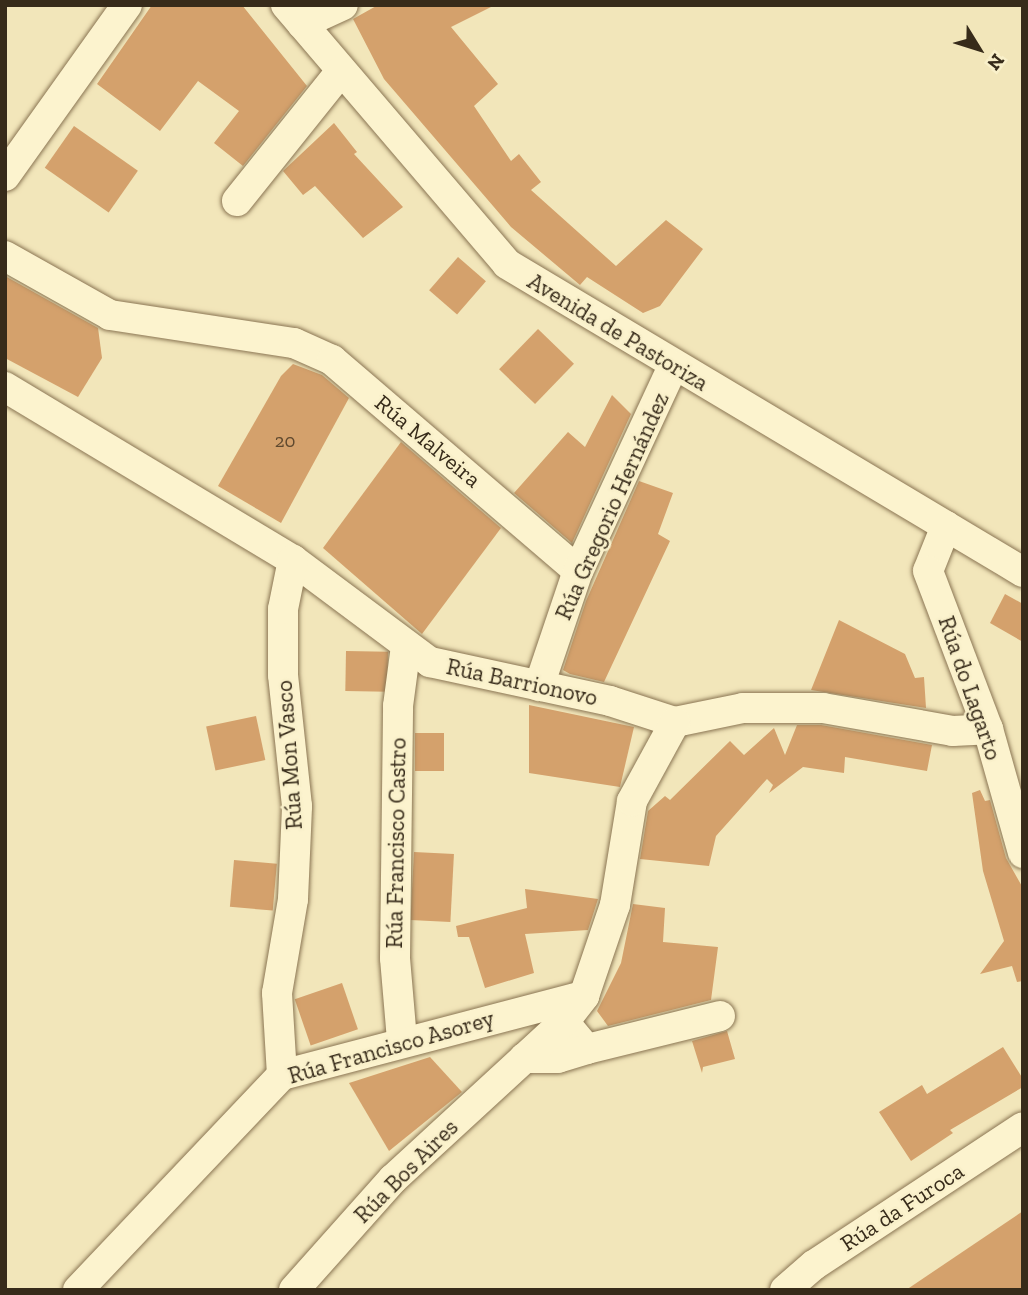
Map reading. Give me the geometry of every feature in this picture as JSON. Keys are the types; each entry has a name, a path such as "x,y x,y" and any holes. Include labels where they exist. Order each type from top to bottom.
{"street":[{"path":"5,176 127,5"},
{"path":"294,15 343,5"},
{"name":"Avenida de Pastoriza","path":"294,15 507,264 673,366 1023,572"},
{"path":"237,201 341,71"},
{"name":"Rúa Malveira","path":"5,256 110,315 294,343 332,360 578,571"},
{"name":"Rúa Gregorio Hernández","path":"539,686 578,571 673,366"},
{"name":"Rúa Barrionovo","path":"5,387 293,560 430,662 539,686 675,722 743,708 823,708 953,731 988,729"},
{"name":"Rúa do Lagarto","path":"946,526 928,571 988,729 1023,853"},
{"name":"Rúa Mon Vasco","path":"282,1075 277,993 293,899 297,806 283,675 283,609 293,560"},
{"name":"Rúa Francisco Castro","path":"402,1040 395,958 398,706 406,646"},
{"name":"Rúa Bos Aires","path":"294,1290 393,1179 564,1022 584,996 615,905 632,801 675,722"},
{"name":"Rúa Francisco Asorey","path":"78,1290 282,1075 402,1040 584,996"},
{"path":"524,1058 558,1058 720,1016"},
{"path":"564,1022 587,1049"},
{"name":"Rúa da Furoca","path":"785,1290 814,1265 1023,1127"}],"building":[{"path":"152,5 242,5 307,86 243,166 214,143 239,111 198,81 160,131 97,84"},
{"path":"378,5 495,5 451,27 498,84 474,106 511,161 519,154 541,182 531,190 616,266 666,220 703,249 660,306 643,313 587,277 580,285 511,227 384,79 353,19"},
{"path":"334,123 357,152 354,154 403,207 363,238 315,186 303,195 283,171"},
{"path":"74,126 138,171 109,213 45,168"},
{"path":"458,257 486,281 457,314 429,290"},
{"path":"5,276 98,328 102,358 78,397 5,358"},
{"path":"538,329 574,364 535,404 499,369"},
{"path":"293,364 322,375 349,398 281,523 218,486 281,376"},
{"path":"612,395 631,414 572,543 514,493 568,432 585,447"},
{"path":"401,442 501,528 422,634 323,548"},
{"path":"639,481 673,493 658,534 670,541 604,682 570,674 563,670 586,601"},
{"path":"1005,594 1023,604 1023,642 990,623"},
{"path":"839,620 905,654 915,678 924,677 926,708 811,690"},
{"path":"346,651 388,652 387,692 345,691"},
{"path":"529,705 634,727 620,787 529,773"},
{"path":"256,716 265,760 215,771 206,727"},
{"path":"797,725 821,725 932,745 927,771 845,757 844,773 803,767 769,793 773,785 767,779 716,836 709,866 640,859 648,811 665,796 670,800 730,741 744,755 774,728 785,755"},
{"path":"415,733 444,733 444,771 415,771"},
{"path":"980,790 985,801 990,800 1006,858 1023,888 1023,981 1017,982 1012,966 980,974 1004,941 983,871 972,793"},
{"path":"414,852 454,854 450,922 410,920"},
{"path":"234,860 277,864 273,911 230,907"},
{"path":"525,889 598,899 588,930 525,934 534,973 485,988 469,937 458,937 456,926 527,908"},
{"path":"633,904 665,908 663,942 718,947 711,1000 608,1026 597,1011 621,963"},
{"path":"342,983 358,1029 311,1046 295,999"},
{"path":"727,1031 735,1059 703,1067 702,1073 692,1041"},
{"path":"1003,1047 1023,1079 1023,1087 950,1130 953,1133 911,1161 879,1112 922,1085 927,1094"},
{"path":"430,1057 462,1092 389,1151 349,1083"},
{"path":"1023,1211 1023,1290 906,1290"}]}
